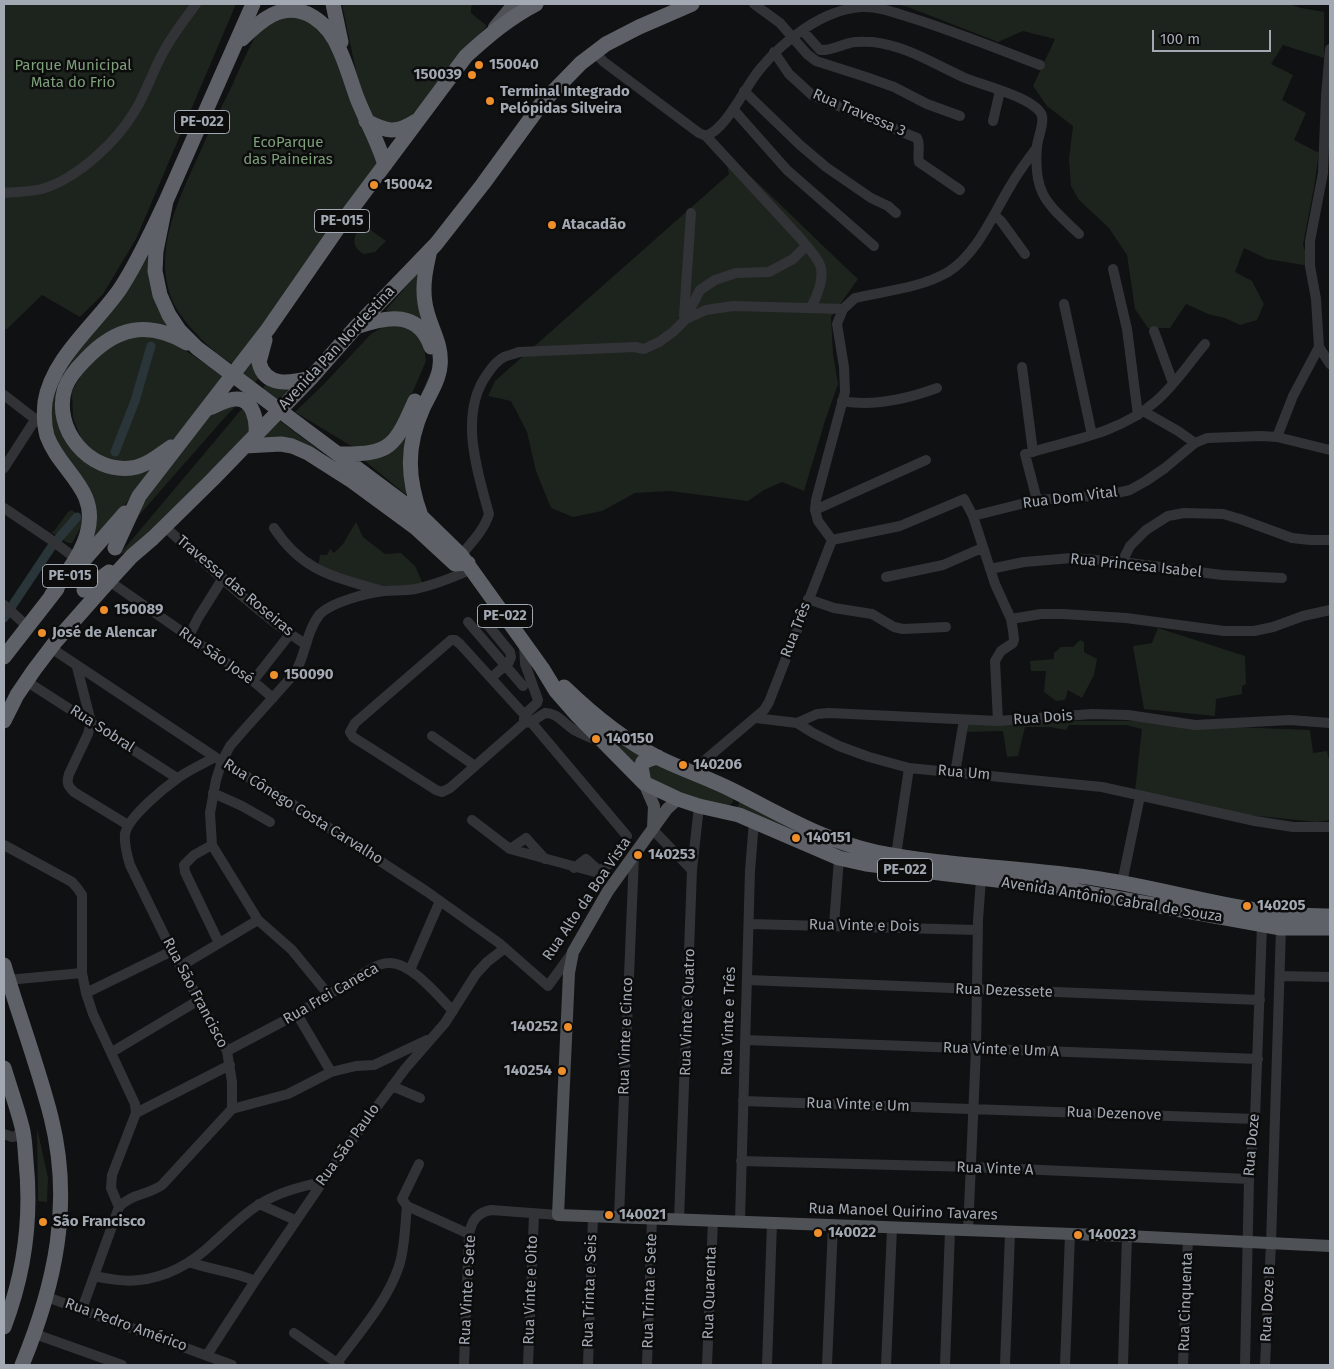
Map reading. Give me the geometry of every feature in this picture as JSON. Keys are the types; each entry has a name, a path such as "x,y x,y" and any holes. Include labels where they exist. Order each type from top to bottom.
{"highway":[{"name":"Avenida Antônio Cabral de Souza","path":"253,4 166,201 156,251 155,271 160,295 169,315 179,330 197,348 421,516 467,562 561,697 644,783 678,799 754,821 839,858 898,869 1054,887 1281,928 1330,928"},
{"path":"333,4 347,70"},
{"name":"PE-015","path":"4,657 79,560 139,496 208,408 268,329 345,218 466,56 488,35 510,18 536,4"},
{"name":"Avenida Pan Nordestina","path":"4,721 26,681 51,648 109,581 132,556 165,527 311,378 355,328 430,250 472,198 542,103 594,52 623,34 692,4"},
{"path":"237,43 260,22 273,14 287,10 299,11 315,17 328,28 340,49 366,121 379,145 385,165"},
{"path":"366,121 378,128 395,130 407,126 421,117"},
{"path":"79,560 87,534 89,512 82,488 52,446 40,423 48,388 60,364 124,283 166,201"},
{"path":"421,516 414,493 410,467 410,446 418,419 440,367 440,353 424,302 424,284 430,250"},
{"path":"340,454 374,453 385,450 392,444 405,424 431,362 432,351 428,340 416,325 405,319 382,319 355,328"},
{"path":"268,329 259,362 266,375 275,381 285,383 311,378"},
{"path":"184,437 145,464 132,468 103,465 85,454 72,440 65,420 63,405 65,389 70,377 77,368 98,347 110,339 130,331 161,331 176,336 197,348"},
{"path":"208,408 227,400 240,399 248,405 254,415 256,434"},
{"path":"245,446 282,444 308,452 352,481 416,528 455,564 459,565 467,562"},
{"path":"115,548 139,496"},
{"path":"84,590 132,556"},
{"name":"Avenida Antônio Cabral de Souza","path":"542,668 612,730 658,758 692,771 781,816 849,845 896,855 1063,873 1122,882 1269,912 1307,916 1330,916"},
{"path":"644,783 641,767 643,762 658,758"},
{"path":"724,811 734,801 734,791"},
{"path":"4,965 6,984 19,1015 51,1118 60,1173 59,1238 55,1265 35,1334 22,1365"},
{"path":"4,1010 19,1015"},
{"path":"4,1068 22,1127 30,1192 29,1223 25,1253 17,1287 4,1327"}],"main road":[{"path":"488,35 513,4"},
{"path":"644,783 654,806 653,830"},
{"name":"Rua Alto da Boa Vista","path":"573,952 608,891 667,809 678,799"},
{"path":"558,1215 569,974 573,952"},
{"name":"Rua Manoel Quirino Tavares","path":"558,1215 1127,1236 1330,1246"}],"street":[{"path":"4,193 40,190 58,183 83,166 112,141 137,108 164,49 196,4"},
{"path":"754,4 780,23 807,54 816,61 866,77 927,104 960,116"},
{"path":"706,136 717,129 774,52 792,36 826,18 862,7 877,8 928,23 1040,65"},
{"path":"803,30 820,50 860,41 895,46 1037,108 1042,120 1037,147 1038,182 1043,196 1050,205 1079,234"},
{"path":"1330,49 1326,96 1327,146 1310,241 1310,266 1316,299 1319,347 1330,364"},
{"path":"594,52 604,62 699,133 706,136 806,246 820,266 821,272 816,299 811,307"},
{"name":"Rua Travessa 3","path":"774,52 789,74 812,95 917,138 919,142 919,162 960,190"},
{"path":"744,91 800,145 826,167 870,198 888,206 896,213"},
{"path":"993,121 1000,91"},
{"path":"733,109 787,170 874,246"},
{"path":"998,721 995,661 997,655 1010,646 1014,640 1011,619 995,584 973,516 964,499 900,526 832,540 818,521 816,510 819,486 846,380 836,324 843,309 855,298 909,286 935,278 948,271 970,252 1021,168 1037,147"},
{"path":"683,322 691,213"},
{"path":"994,215 1001,221 1025,254"},
{"path":"683,322 700,290 715,280 736,273 769,272 793,258 806,246"},
{"path":"1113,269 1127,329 1141,413"},
{"path":"1064,304 1092,435"},
{"path":"77,667 91,722 88,734 69,774 68,786 74,792 128,825 177,778 219,759 295,674 301,663 305,644 312,626 321,614 330,607 342,602 383,592 430,586 467,562 489,514 475,456 472,431 475,397 492,366 503,357 519,352 636,347 644,349 660,342 686,319 706,310 733,306 843,309"},
{"path":"1154,331 1173,383"},
{"path":"1037,500 1025,454 1077,441 1119,425 1141,413 1156,401 1173,383 1205,344"},
{"path":"1277,437 1293,396 1319,347"},
{"path":"1022,367 1033,452"},
{"path":"842,401 861,404 879,403 937,388"},
{"path":"4,395 40,423 4,468"},
{"path":"1141,413 1178,431 1195,443"},
{"name":"Rua Dom Vital","path":"973,516 1037,500 1108,495 1130,490 1165,468 1195,443 1206,438 1222,436 1277,437 1330,450"},
{"path":"816,510 926,460"},
{"path":"4,508 79,560"},
{"path":"1122,562 1130,546 1152,525 1168,516 1184,513 1222,514 1292,538 1330,540"},
{"name":"Travessa das Roseiras","path":"165,527 290,634 305,644"},
{"path":"274,528 290,550 309,565 326,574 383,592"},
{"name":"Rua Três","path":"692,771 727,740 756,718 769,702 832,540"},
{"path":"886,577 943,565 982,548"},
{"name":"Rua Princesa Isabel","path":"990,569 1050,559 1072,558 1122,562 1207,574 1282,578"},
{"path":"189,636 223,578"},
{"name":"Rua São José","path":"109,581 253,681 273,698"},
{"path":"808,599 834,608 872,614 894,627 902,629 946,628"},
{"path":"8,609 27,626"},
{"path":"1011,619 1041,614 1063,614 1126,618 1224,631 1254,631 1330,610"},
{"path":"483,619 510,652 511,658 491,678"},
{"path":"468,622 523,686"},
{"path":"253,681 290,634"},
{"path":"472,820 510,849 574,868 586,859 599,871 608,866 623,846 627,836 626,833 526,720 491,678 455,640 451,640 351,727 350,732 353,737 436,790 442,792 450,788 526,720 537,703 538,700 524,664 524,642"},
{"name":"Rua Cônego Costa Carvalho","path":"51,648 77,667 219,759 331,828 440,901 488,934 548,986"},
{"name":"Rua Sobral","path":"26,681 177,778"},
{"path":"526,720 549,713 578,732 604,743"},
{"name":"Rua Dois","path":"797,723 817,714 829,713 998,721 1092,714 1128,715 1195,725 1290,720 1330,723"},
{"path":"756,718 797,723"},
{"path":"955,773 964,720"},
{"name":"Rua Um","path":"797,723 839,746 909,768 1102,787 1274,824 1293,827 1330,828"},
{"path":"432,736 475,766"},
{"path":"219,759 210,813 212,844 258,920 292,950 328,994"},
{"path":"896,855 909,768"},
{"path":"213,793 242,806 270,822"},
{"path":"1122,882 1140,796"},
{"name":"Rua Vinte e Quatro","path":"679,1220 692,870 699,806"},
{"name":"Rua Vinte e Três","path":"740,1221 750,871 754,821"},
{"name":"Rua São Francisco","path":"128,825 125,834 126,854 130,865 172,950 227,1051 232,1082 232,1109"},
{"path":"653,830 692,870"},
{"path":"510,849 526,838 546,859"},
{"path":"212,844 184,865 185,872 219,943"},
{"path":"4,845 72,882 82,896 82,973 86,992 93,1014 135,1104 136,1113 112,1175 111,1188 119,1207"},
{"name":"Rua Vinte e Cinco","path":"619,1216 634,856"},
{"path":"834,925 839,858"},
{"path":"968,1231 976,1049 978,930 982,879"},
{"path":"410,970 440,901"},
{"path":"181,966 258,920"},
{"name":"Rua Vinte e Dois","path":"749,924 978,930"},
{"name":"Rua Doze","path":"1245,1365 1249,1179 1255,1119 1262,925"},
{"name":"Rua Doze","path":"1271,1244 1281,928"},
{"name":"Rua São Paulo","path":"208,1355 321,1182 392,1086 453,1011 476,974 487,962 505,948"},
{"path":"86,992 172,950"},
{"name":"Rua Alto da Boa Vista","path":"548,986 573,952"},
{"name":"Rua Frei Caneca","path":"227,1051 297,1014 370,969 382,964 391,963 410,970 453,1011"},
{"path":"6,984 82,973"},
{"path":"1280,976 1330,978"},
{"name":"Rua Dezessete","path":"747,980 1260,1000"},
{"path":"112,1052 199,1000"},
{"path":"297,1014 331,1072"},
{"path":"82,1309 119,1207 131,1197 162,1186 232,1109 288,1094 331,1072 356,1066 374,1065 434,1036"},
{"name":"Rua Vinte e Um A","path":"745,1040 1258,1060"},
{"path":"136,1113 230,1065"},
{"path":"392,1086 420,1098"},
{"name":"Rua Vinte e Um","path":"743,1100 974,1109"},
{"name":"Rua Dezenove","path":"974,1109 1255,1119"},
{"path":"4,1134 12,1137 17,1136 22,1127"},
{"name":"Rua Vinte A","path":"741,1161 1249,1179"},
{"path":"419,1164 403,1195 403,1202 407,1206 469,1234"},
{"path":"94,1276 121,1281 154,1277 190,1262 259,1204 280,1194 321,1182"},
{"path":"259,1204 295,1220"},
{"path":"294,1333 339,1364 393,1282 404,1241 407,1206"},
{"name":"Rua Manoel Quirino Tavares","path":"476,1216 491,1210 558,1215"},
{"name":"Rua Vinte e Oito","path":"528,1365 534,1214"},
{"name":"Rua Vinte e Sete","path":"464,1365 469,1234 472,1222 476,1216"},
{"name":"Rua Trinta e Seis","path":"588,1365 593,1216"},
{"name":"Rua Trinta e Sete","path":"647,1365 652,1218"},
{"name":"Rua Quarenta","path":"707,1365 713,1220"},
{"path":"766,1365 772,1223"},
{"path":"827,1365 833,1226"},
{"path":"886,1365 892,1228"},
{"path":"945,1365 950,1230"},
{"path":"1005,1365 1010,1233"},
{"path":"1065,1365 1070,1235"},
{"path":"1123,1365 1127,1236"},
{"name":"Rua Cinquenta","path":"1183,1365 1188,1239"},
{"name":"Rua Doze B","path":"1265,1365 1271,1244"},
{"path":"190,1262 244,1276 255,1281"},
{"name":"Rua Pedro Américo","path":"47,1297 232,1365"},
{"path":"35,1334 122,1365"}],"green space":[{"name":"Parque Municipal Mata do Frio","path":"4,4 194,4 118,132 78,167 40,186 4,191"},
{"path":"198,4 236,4 136,239 103,294 80,317 42,295 7,329 4,329 4,196 40,192 119,140 136,118 166,53"},
{"path":"342,4 474,4 471,7 471,13 487,26 461,54 406,121 394,124 373,120 358,81"},
{"path":"895,4 1289,4 1324,12 1324,58 1283,45 1271,64 1293,75 1282,100 1306,113 1294,140 1319,153 1303,245 1310,266 1267,259 1244,248 1235,272 1252,281 1264,304 1257,320 1240,325 1186,304 1170,328 1148,328 1135,309 1127,255 1109,228 1079,200 1071,186 1069,159 1073,126 1047,106 1033,86 1055,39 1023,31 998,42 908,7"},
{"name":"EcoParque das Paineiras","path":"300,15 325,32 378,164 236,366 217,353 190,327 173,302 167,282 165,261 167,241 172,221 187,181 259,30 270,18"},
{"path":"724,152 858,279 831,317 833,354 838,384 804,491 782,482 764,490 748,501 670,491 635,493 602,511 573,517 551,508 536,471 527,432 511,401 488,396 495,381 729,174"},
{"path":"362,228 369,229 386,241 375,252 364,254 357,249 354,242 358,231"},
{"path":"151,241 180,335 161,329 94,345 59,407 90,463 156,468 83,554 93,525 67,462 46,424 52,386"},
{"path":"424,266 438,366 423,404 410,498 365,461 373,458 407,428 432,368 434,351 406,317 386,310"},
{"path":"400,324 413,329 423,340 426,361 400,422 381,446 353,447 295,412 371,334 386,325"},
{"path":"144,333 165,337 227,378 165,448 131,462 105,460 83,443 73,418 72,391 83,372 112,343"},
{"path":"259,348 261,375 252,386 240,376"},
{"path":"269,381 302,384 280,406 261,390"},
{"path":"240,402 126,530 140,498 213,410"},
{"path":"246,404 254,427 135,548 119,555"},
{"path":"276,418 319,450 328,462 252,443"},
{"path":"72,510 82,519 81,527 72,543 68,543 51,532 54,531 68,512"},
{"path":"356,522 363,537 385,554 401,553 415,566 423,584 382,589 318,568 320,555 327,555 330,549 334,553 343,544"},
{"path":"1158,628 1245,656 1246,684 1242,686 1242,694 1216,699 1215,716 1144,709 1133,646 1152,643"},
{"path":"1080,640 1084,642 1084,652 1097,659 1094,675 1082,698 1068,690 1065,700 1056,701 1044,692 1046,671 1031,671 1030,661 1054,659 1054,653 1061,647 1073,647"},
{"path":"585,711 653,758 639,773"},
{"path":"1140,721 1310,730 1313,753 1327,751 1330,764 1330,820 1317,822 1248,815 1135,791 1142,729 1126,725 1069,725 1066,730 1050,727 1025,727 1018,756 1007,757 1003,731 966,732 962,723"},
{"path":"658,763 733,795 733,802 729,806 720,807 649,780 646,765"},
{"path":"741,798 843,848 843,851 737,808"},
{"path":"37,1128 48,1178 47,1202 38,1201"}],"waterway":[{"path":"115,452 135,401 151,346"},
{"path":"4,618 52,546 77,517"}],"place":[{"name":"150040","path":"479,65"},
{"name":"150039","path":"472,75"},
{"name":"Terminal Integrado Pelópidas Silveira","path":"490,101"},
{"name":"150042","path":"374,185"},
{"name":"Atacadão","path":"552,225"},
{"name":"150089","path":"104,610"},
{"name":"José de Alencar","path":"42,633"},
{"name":"150090","path":"274,675"},
{"name":"140150","path":"596,739"},
{"name":"140206","path":"683,765"},
{"name":"140151","path":"796,838"},
{"name":"140253","path":"638,855"},
{"name":"140205","path":"1247,906"},
{"name":"140252","path":"568,1027"},
{"name":"140254","path":"562,1071"},
{"name":"140021","path":"609,1215"},
{"name":"São Francisco","path":"43,1222"},
{"name":"140022","path":"818,1233"},
{"name":"140023","path":"1078,1235"}]}
